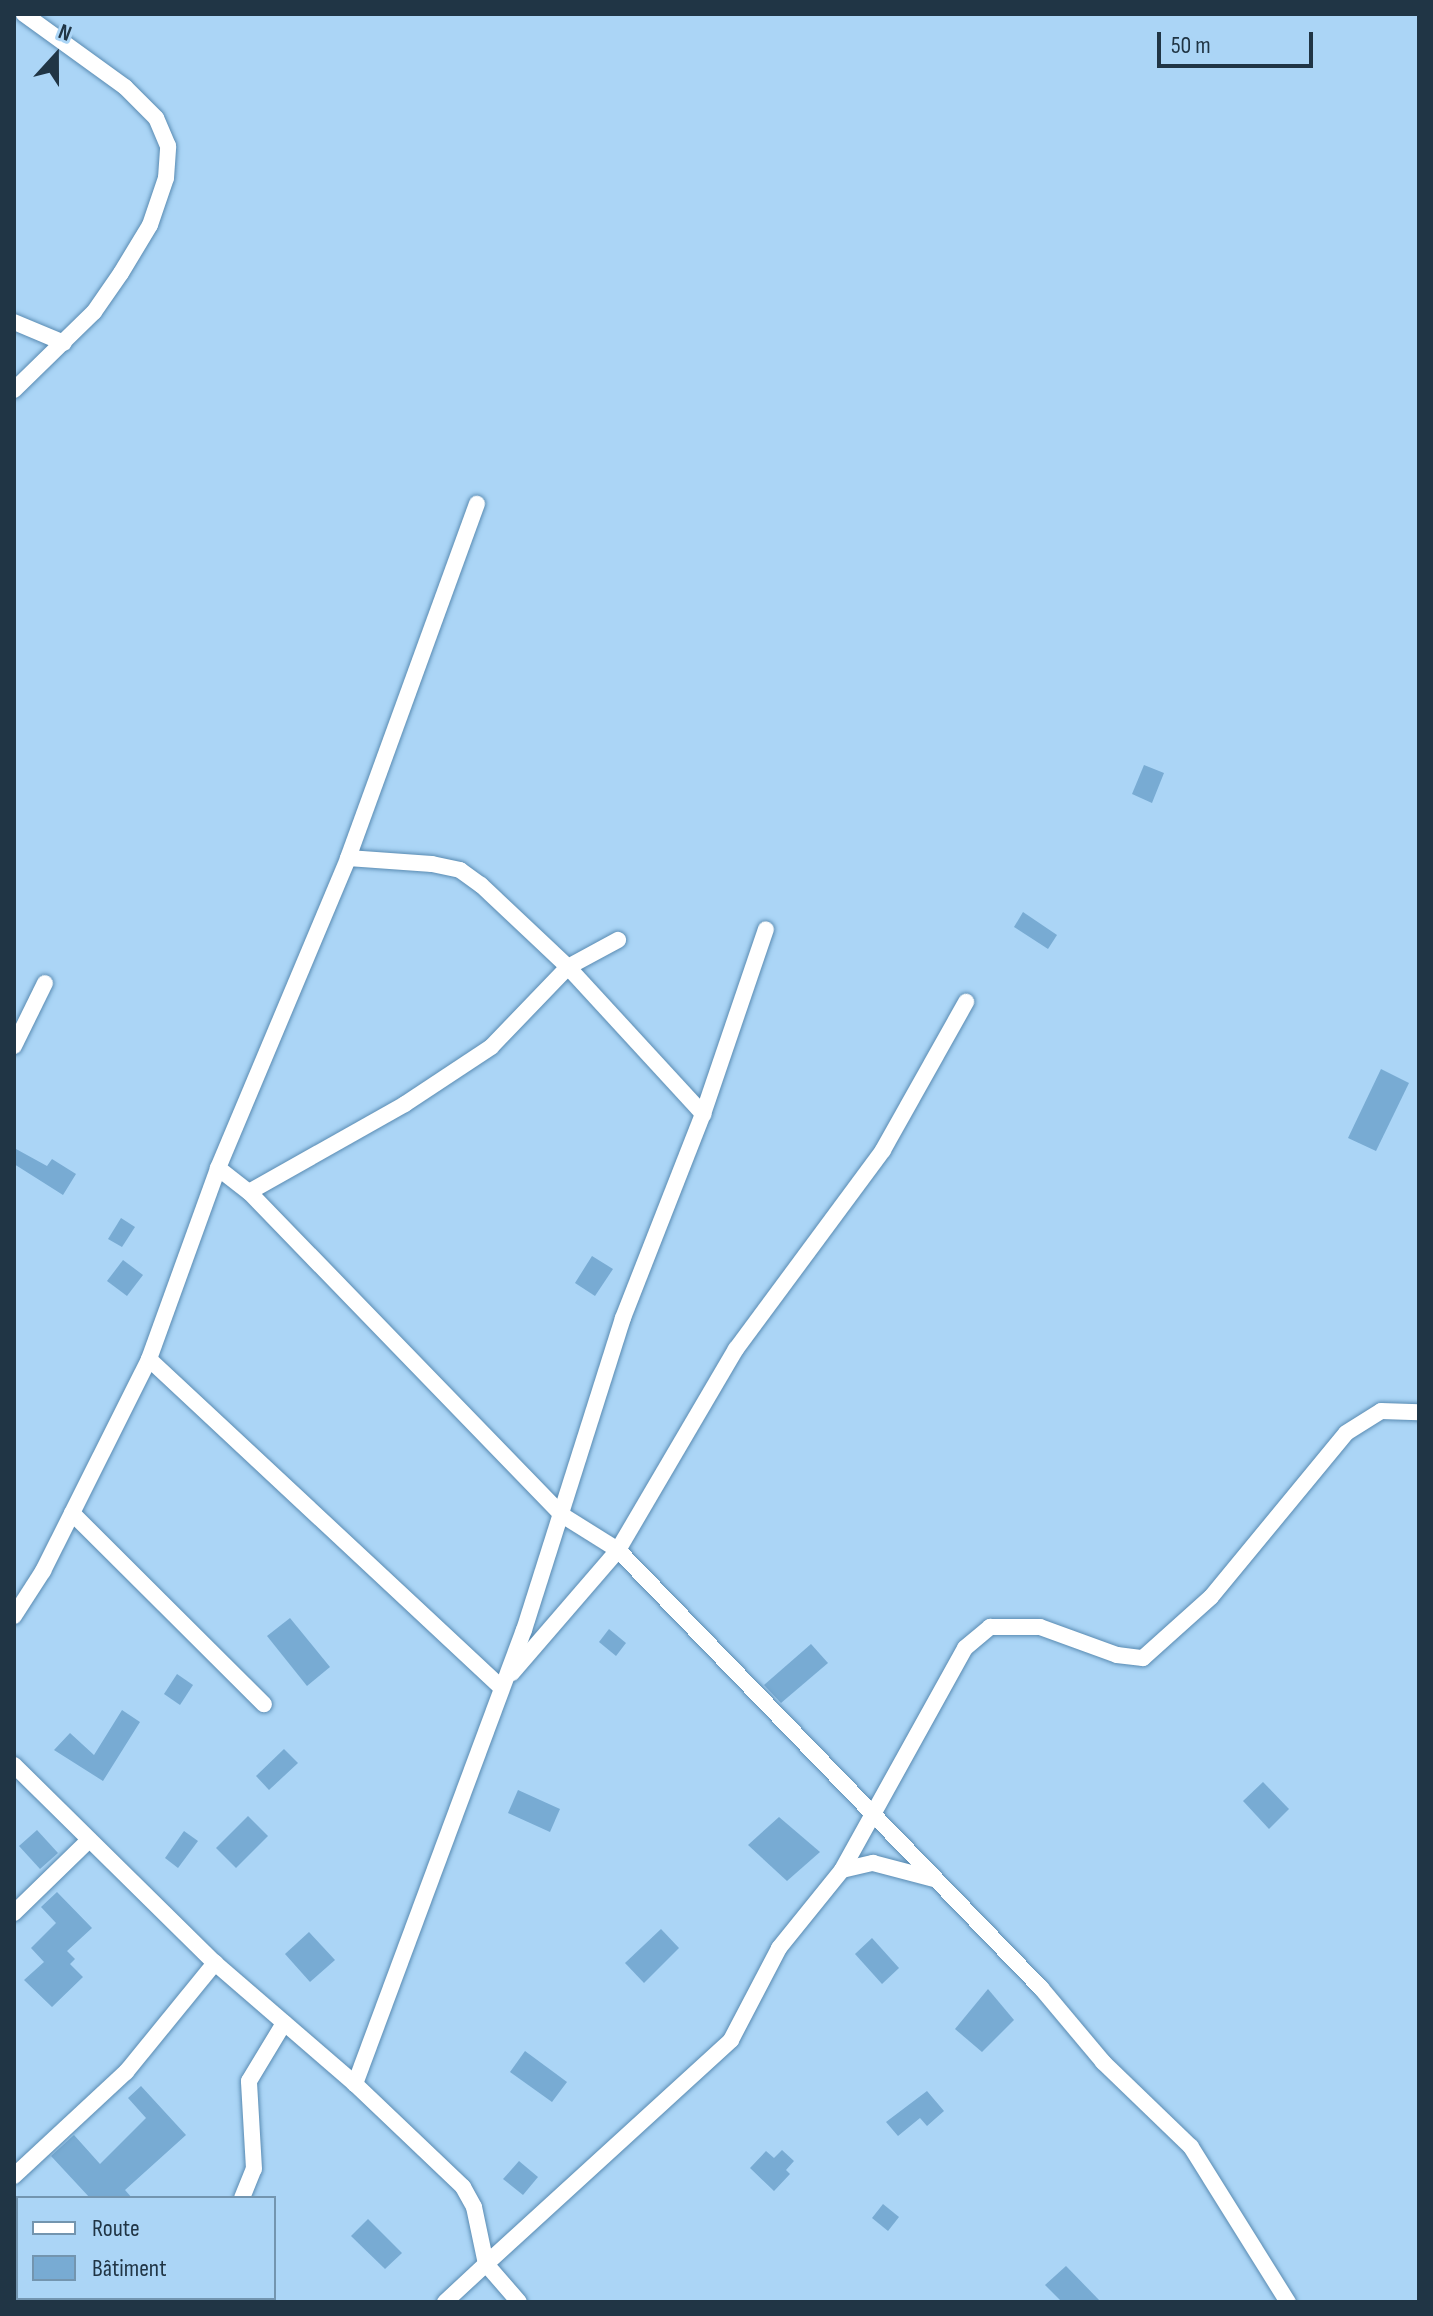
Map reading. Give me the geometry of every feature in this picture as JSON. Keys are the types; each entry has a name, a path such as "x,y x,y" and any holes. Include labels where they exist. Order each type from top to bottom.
{"street":[{"path":"14,390 94,312 150,225 166,178 168,146 156,118 125,87 24,14"},
{"path":"14,322 64,343"},
{"path":"14,1616 72,1513 149,1359 218,1168 348,858 477,504"},
{"path":"348,858 460,870 568,967 703,1114"},
{"path":"355,2084 501,1687 562,1515 623,1318 703,1114 766,929"},
{"path":"249,1192 405,1104 491,1047 568,967 618,940"},
{"path":"14,1046 45,983"},
{"path":"501,1687 618,1550 736,1349 883,1150 966,1002"},
{"path":"218,1168 249,1192 562,1515 618,1550 937,1880 1103,2062 1191,2147 1288,2302"},
{"path":"149,1359 501,1687"},
{"path":"445,2302 731,2040 779,1948 842,1870 965,1648 990,1627 1040,1627 1117,1655 1143,1658 1211,1597 1346,1433 1381,1411 1419,1412"},
{"path":"72,1513 264,1704"},
{"path":"14,1765 215,1963 355,2084 463,2187 474,2207 486,2264 519,2302"},
{"path":"14,1913 89,1840"},
{"path":"842,1870 873,1863 937,1880"},
{"path":"14,2176 126,2072 215,1963"},
{"path":"243,2196 254,2169 249,2081 284,2023"}],"building":[{"path":"1144,765 1164,773 1152,803 1132,794"},
{"path":"1023,912 1057,935 1048,949 1014,927"},
{"path":"1381,1069 1409,1083 1376,1151 1348,1138"},
{"path":"16,1149 47,1166 52,1159 76,1174 63,1195 14,1164"},
{"path":"121,1218 135,1227 122,1247 108,1239"},
{"path":"592,1256 613,1269 595,1296 575,1283"},
{"path":"123,1260 143,1275 127,1296 107,1281"},
{"path":"290,1618 330,1667 307,1686 267,1636"},
{"path":"609,1629 626,1643 616,1656 599,1642"},
{"path":"811,1644 828,1663 781,1703 764,1685"},
{"path":"177,1674 193,1685 180,1705 164,1694"},
{"path":"122,1710 140,1722 103,1781 54,1750 70,1733 94,1755"},
{"path":"284,1749 298,1763 269,1790 256,1776"},
{"path":"1263,1782 1289,1809 1269,1829 1243,1801"},
{"path":"518,1790 560,1809 550,1832 508,1813"},
{"path":"248,1816 268,1836 236,1868 216,1848"},
{"path":"779,1817 820,1852 787,1881 748,1845"},
{"path":"37,1830 58,1853 40,1869 19,1846"},
{"path":"184,1831 198,1841 178,1868 165,1858"},
{"path":"57,1892 92,1928 67,1951 75,1959 70,1964 83,1977 52,2007 24,1980 44,1962 31,1948 56,1923 41,1907"},
{"path":"661,1929 679,1948 644,1983 625,1963"},
{"path":"309,1932 335,1960 310,1982 285,1954"},
{"path":"872,1938 899,1968 882,1984 855,1954"},
{"path":"988,1989 1014,2020 982,2052 955,2029"},
{"path":"525,2051 567,2082 552,2102 510,2072"},
{"path":"141,2086 186,2135 125,2190 130,2196 88,2196 51,2156 74,2135 100,2164 146,2118 128,2098"},
{"path":"927,2091 944,2111 927,2126 920,2118 898,2136 886,2122"},
{"path":"782,2150 794,2161 786,2170 790,2174 774,2191 750,2168 766,2151 774,2158"},
{"path":"519,2161 538,2177 523,2195 503,2179"},
{"path":"883,2204 899,2217 888,2231 872,2218"},
{"path":"368,2219 402,2253 385,2269 351,2236"},
{"path":"1066,2266 1101,2302 1062,2302 1045,2285"}]}
